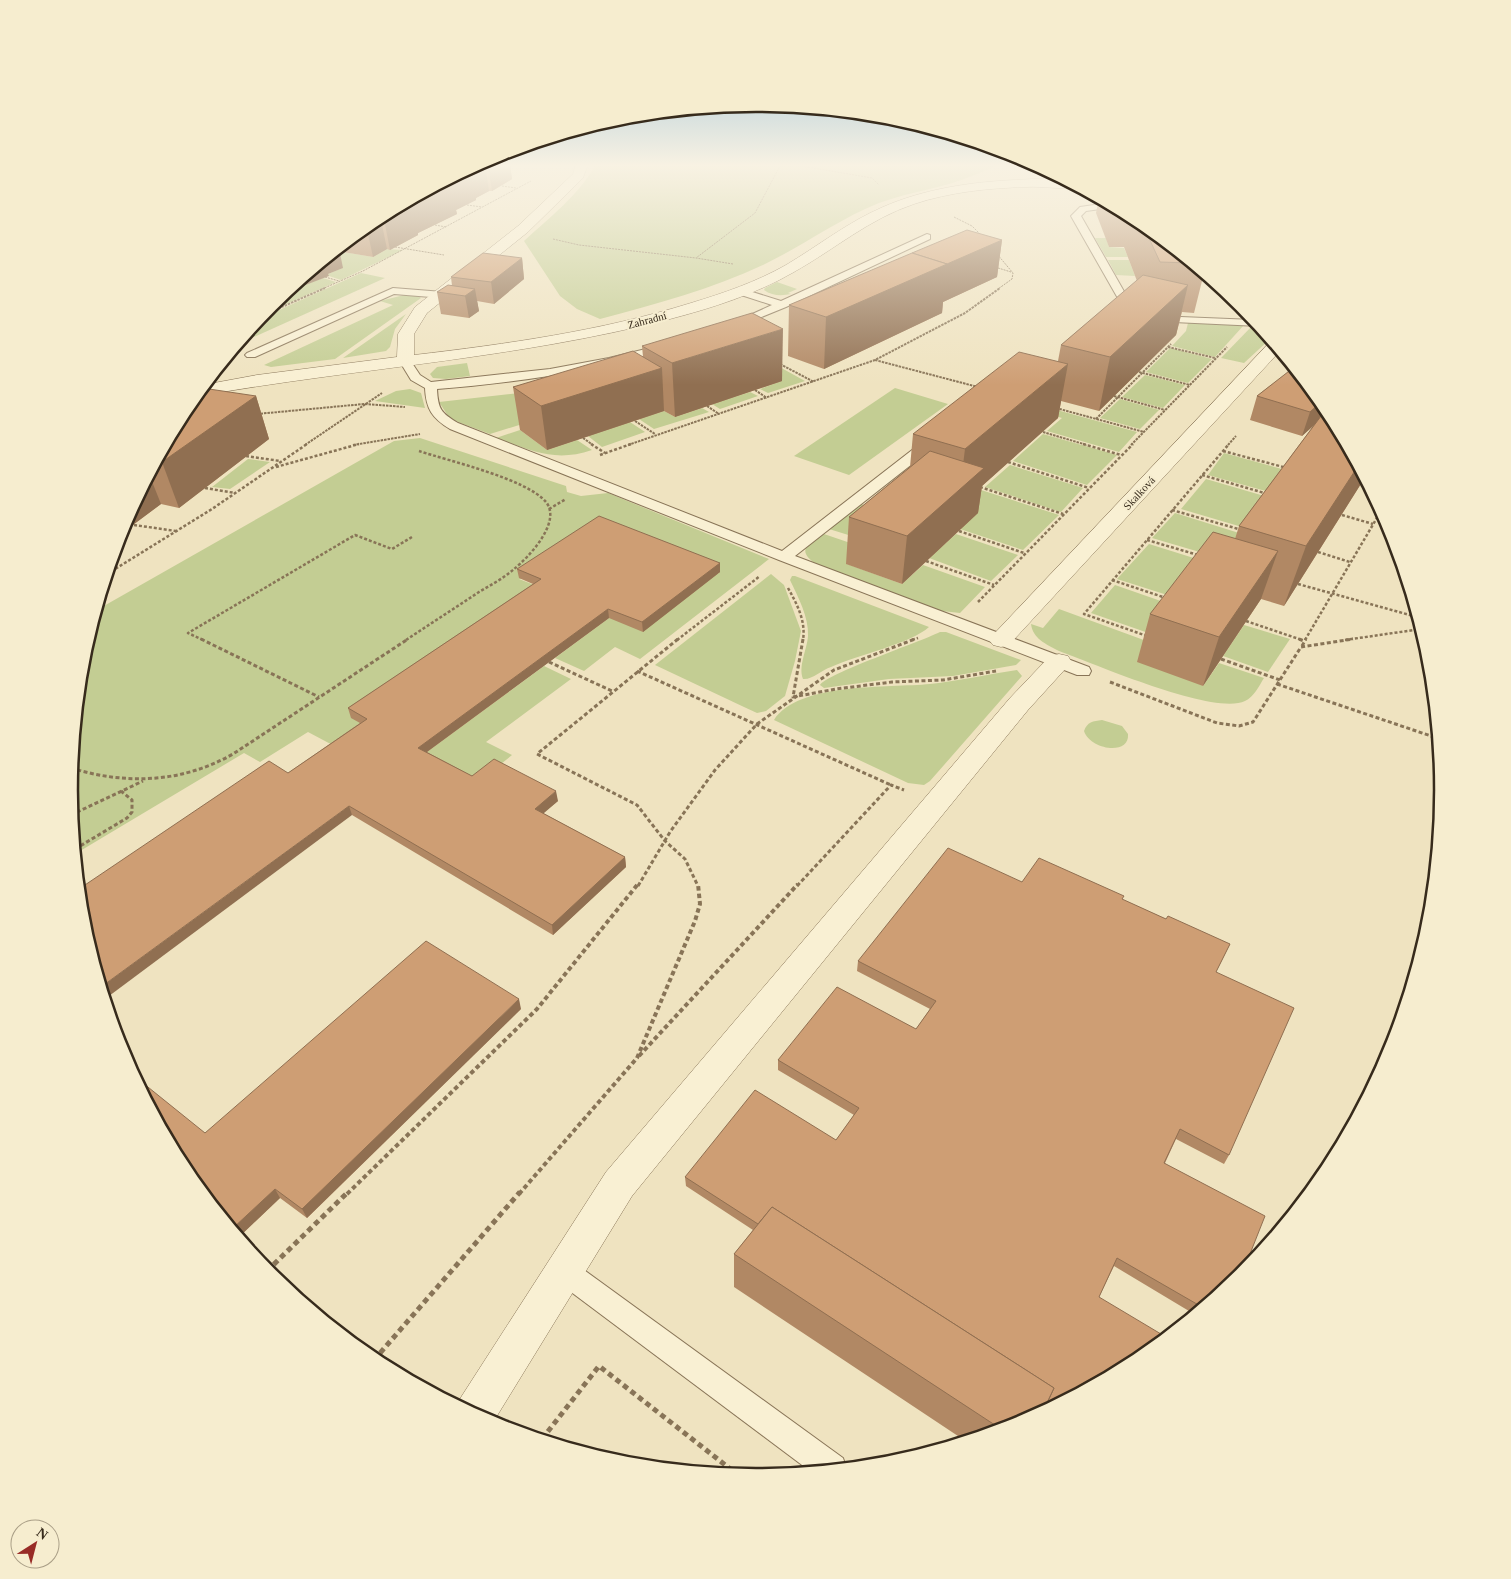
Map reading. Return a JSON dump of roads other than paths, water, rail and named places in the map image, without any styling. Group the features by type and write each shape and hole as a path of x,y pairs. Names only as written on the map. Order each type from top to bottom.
{"street":[{"path":"406,362 404,342 407,327 421,310 443,295 512,238"},
{"name":"Zahradní","path":"209,389 251,380 406,362 552,342 614,328 670,314 739,291 784,271 839,238"},
{"name":"Skalková","path":"1001,640 1272,350"},
{"path":"478,1408 619,1184 1019,704 1063,669"}],"lane":[{"path":"724,328 782,305 926,238"},
{"path":"1087,238 1129,319 1247,323"},
{"path":"739,291 782,305"},
{"path":"251,355 394,292 443,295"},
{"path":"406,362 416,380 421,384 431,386 516,377 578,367 674,345"},
{"path":"431,386 432,408 437,416 464,430 564,468 784,557 1001,640 1063,669"},
{"path":"784,557 940,435"},
{"path":"564,1271 825,1464"}]}
